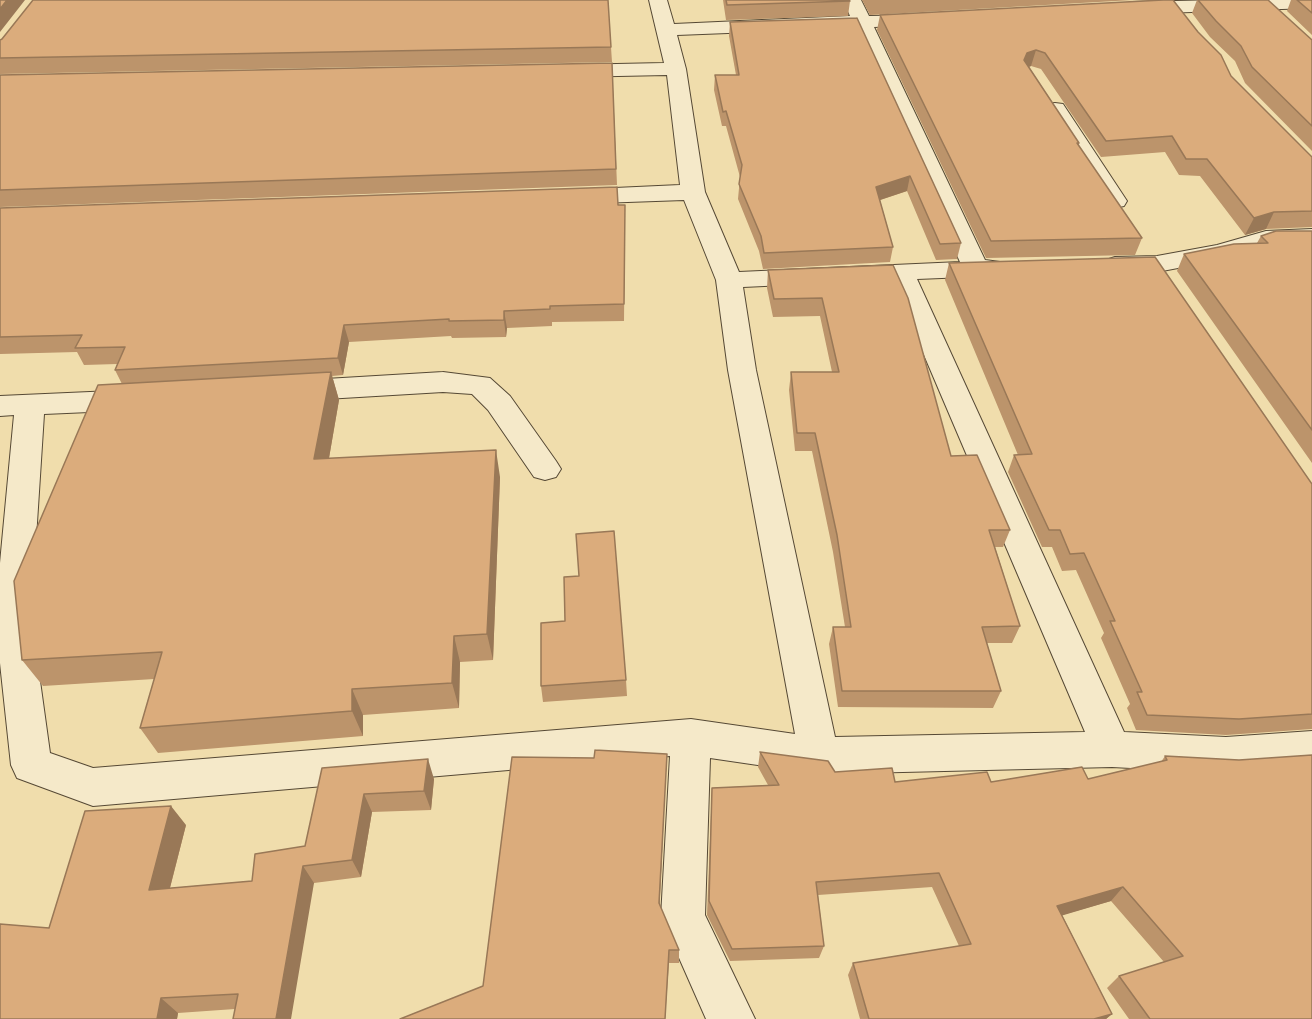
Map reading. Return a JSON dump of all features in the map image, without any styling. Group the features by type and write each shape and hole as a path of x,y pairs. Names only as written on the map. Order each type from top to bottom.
{"street":[{"path":"658,0 676,69 693,192 729,280 742,370 819,756"},
{"path":"852,0 976,268"},
{"path":"1262,2 1281,20"},
{"path":"1114,9 1262,2 1312,3"},
{"path":"1173,6 1187,24"},
{"path":"665,30 947,18"},
{"path":"545,71 676,69"},
{"path":"1039,84 1150,254"},
{"path":"550,197 693,192"},
{"path":"1089,266 1150,254 1220,252 1266,239 1312,237"},
{"path":"729,280 1010,267"},
{"path":"901,272 1112,749"},
{"path":"266,392 443,382 480,385 499,403 545,469"},
{"path":"160,398 15,406 13,616 31,765 93,787 692,737 819,756 1112,749 1226,755 1312,749"},
{"path":"692,737 683,917 731,1019"}],"building":[{"path":"0,0 7,0 0,9"},
{"path":"33,0 608,0 611,47 0,58 0,40"},
{"path":"726,0 849,0 850,1 727,5"},
{"path":"1173,0 1198,32 1221,55 1231,76 1312,157 1312,211 1274,212 1254,218 1207,159 1186,159 1172,136 1106,141 1045,53 1036,50 1027,53 1024,60 1142,238 991,241 880,15"},
{"path":"1198,0 1268,0 1312,40 1312,126 1252,67 1241,46"},
{"path":"1297,0 1312,0 1312,13"},
{"path":"857,18 961,243 940,244 910,176 876,187 893,247 764,253 761,236 739,184 742,165 726,111 723,112 715,75 739,75 730,22"},
{"path":"612,63 616,169 0,190 0,75"},
{"path":"617,187 618,205 625,205 624,304 550,306 550,309 504,311 504,320 449,321 449,319 344,325 338,358 115,370 125,347 75,348 82,335 0,337 0,208"},
{"path":"1276,231 1312,231 1312,430 1184,254 1234,244 1268,243 1261,236"},
{"path":"1155,257 1312,484 1312,714 1239,719 1147,715 1137,692 1142,692 1110,621 1115,621 1084,553 1070,554 1060,530 1049,530 1014,455 1032,454 949,263"},
{"path":"893,265 908,298 951,456 977,455 1010,530 989,530 1020,626 982,627 1001,691 842,691 833,627 851,627 837,535 815,433 797,433 791,372 839,372 822,298 774,299 768,270"},
{"path":"331,372 314,459 496,450 487,634 454,636 452,683 352,689 352,711 140,728 162,652 22,660 14,581 98,385"},
{"path":"614,531 626,680 541,686 541,623 565,621 564,577 579,576 576,534"},
{"path":"595,750 667,754 659,903 679,950 669,950 665,1019 400,1019 483,986 512,757 594,758"},
{"path":"760,752 828,761 835,772 892,768 895,782 987,772 991,782 1082,767 1088,779 1167,760 1165,756 1239,760 1312,755 1312,1019 1150,1019 1119,976 1183,956 1123,887 1057,906 1112,1014 1094,1019 869,1019 853,963 971,944 939,873 816,882 824,946 732,949 709,901 712,788 779,785"},
{"path":"428,759 424,791 364,794 352,860 303,866 276,1019 233,1019 238,994 161,998 157,1019 0,1019 0,924 49,928 85,811 171,806 149,890 252,881 255,854 305,846 322,768"}]}
